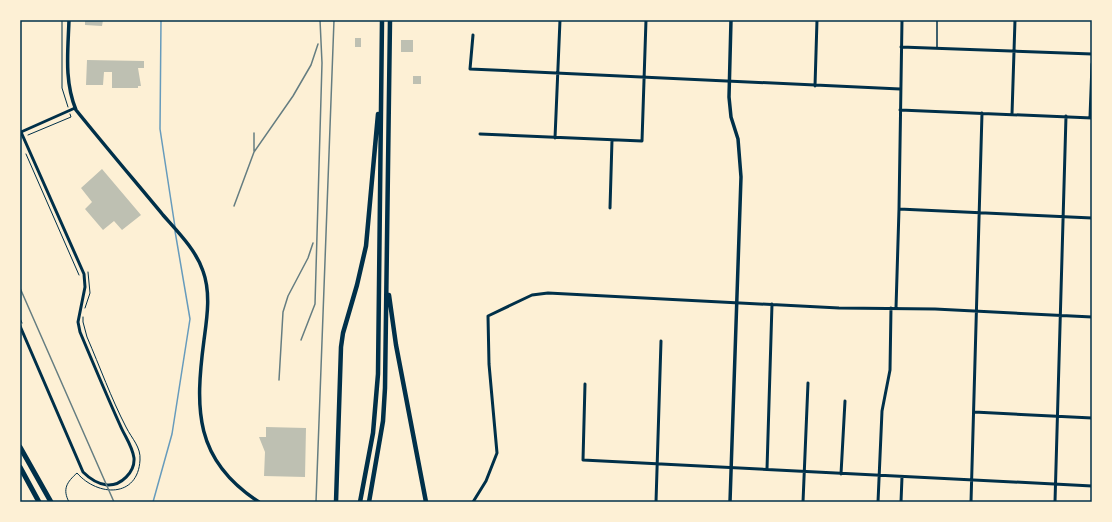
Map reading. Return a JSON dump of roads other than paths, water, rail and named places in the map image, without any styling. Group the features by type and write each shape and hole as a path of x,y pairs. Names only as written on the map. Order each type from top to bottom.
{"highway":[{"path":"20,447 51,502"},
{"path":"20,466 39,502"}],"main road":[{"path":"360,502 373,433 378,374 380,90 382,20"},
{"path":"370,502 383,421 386,363 390,20"},
{"path":"336,502 341,347 343,333 357,285 366,246 380,90"},
{"path":"388,276 396,345 426,502"}],"street":[{"path":"69,20 68,81 75,108 197,257 206,281 208,299 198,393 202,425 209,446 218,463 239,487 259,502"},
{"path":"555,138 560,20"},
{"path":"480,134 642,141 646,20"},
{"path":"730,502 740,158 738,139 730,107 729,81 731,20"},
{"path":"815,86 817,20"},
{"path":"896,308 902,20"},
{"path":"1012,114 1015,20"},
{"path":"473,35 470,69 900,89"},
{"path":"901,47 1092,54"},
{"path":"900,110 1091,117 1092,64"},
{"path":"20,326 83,472 94,481 107,485 117,483 128,475 133,468 134,464 131,445 122,430 80,332 78,322 85,287 83,272 21,132 75,108"},
{"path":"971,502 982,113"},
{"path":"1055,502 1066,116"},
{"path":"610,208 612,140"},
{"path":"899,209 1092,218"},
{"path":"473,502 486,481 497,453 489,364 488,316 532,295 548,293 1092,317"},
{"path":"767,469 772,304"},
{"path":"878,502 882,411 890,370 891,308"},
{"path":"656,502 661,341"},
{"path":"803,502 808,383"},
{"path":"586,384 583,460 1092,486"},
{"path":"842,474 845,401"},
{"path":"974,412 1092,418"},
{"path":"901,502 902,477"}],"lane":[{"path":"937,20 937,49"}],"waterway":[{"path":"161,20 160,129 175,227"},
{"path":"153,502 172,434 190,319 175,231"}],"railway":[{"path":"301,340 315,304 322,63 320,20"},
{"path":"316,502 334,20"},
{"path":"234,206 254,152 293,96 311,65 318,44"},
{"path":"254,133 254,151"},
{"path":"279,380 283,312 288,296 308,258 313,243"},
{"path":"20,288 114,502"}]}
